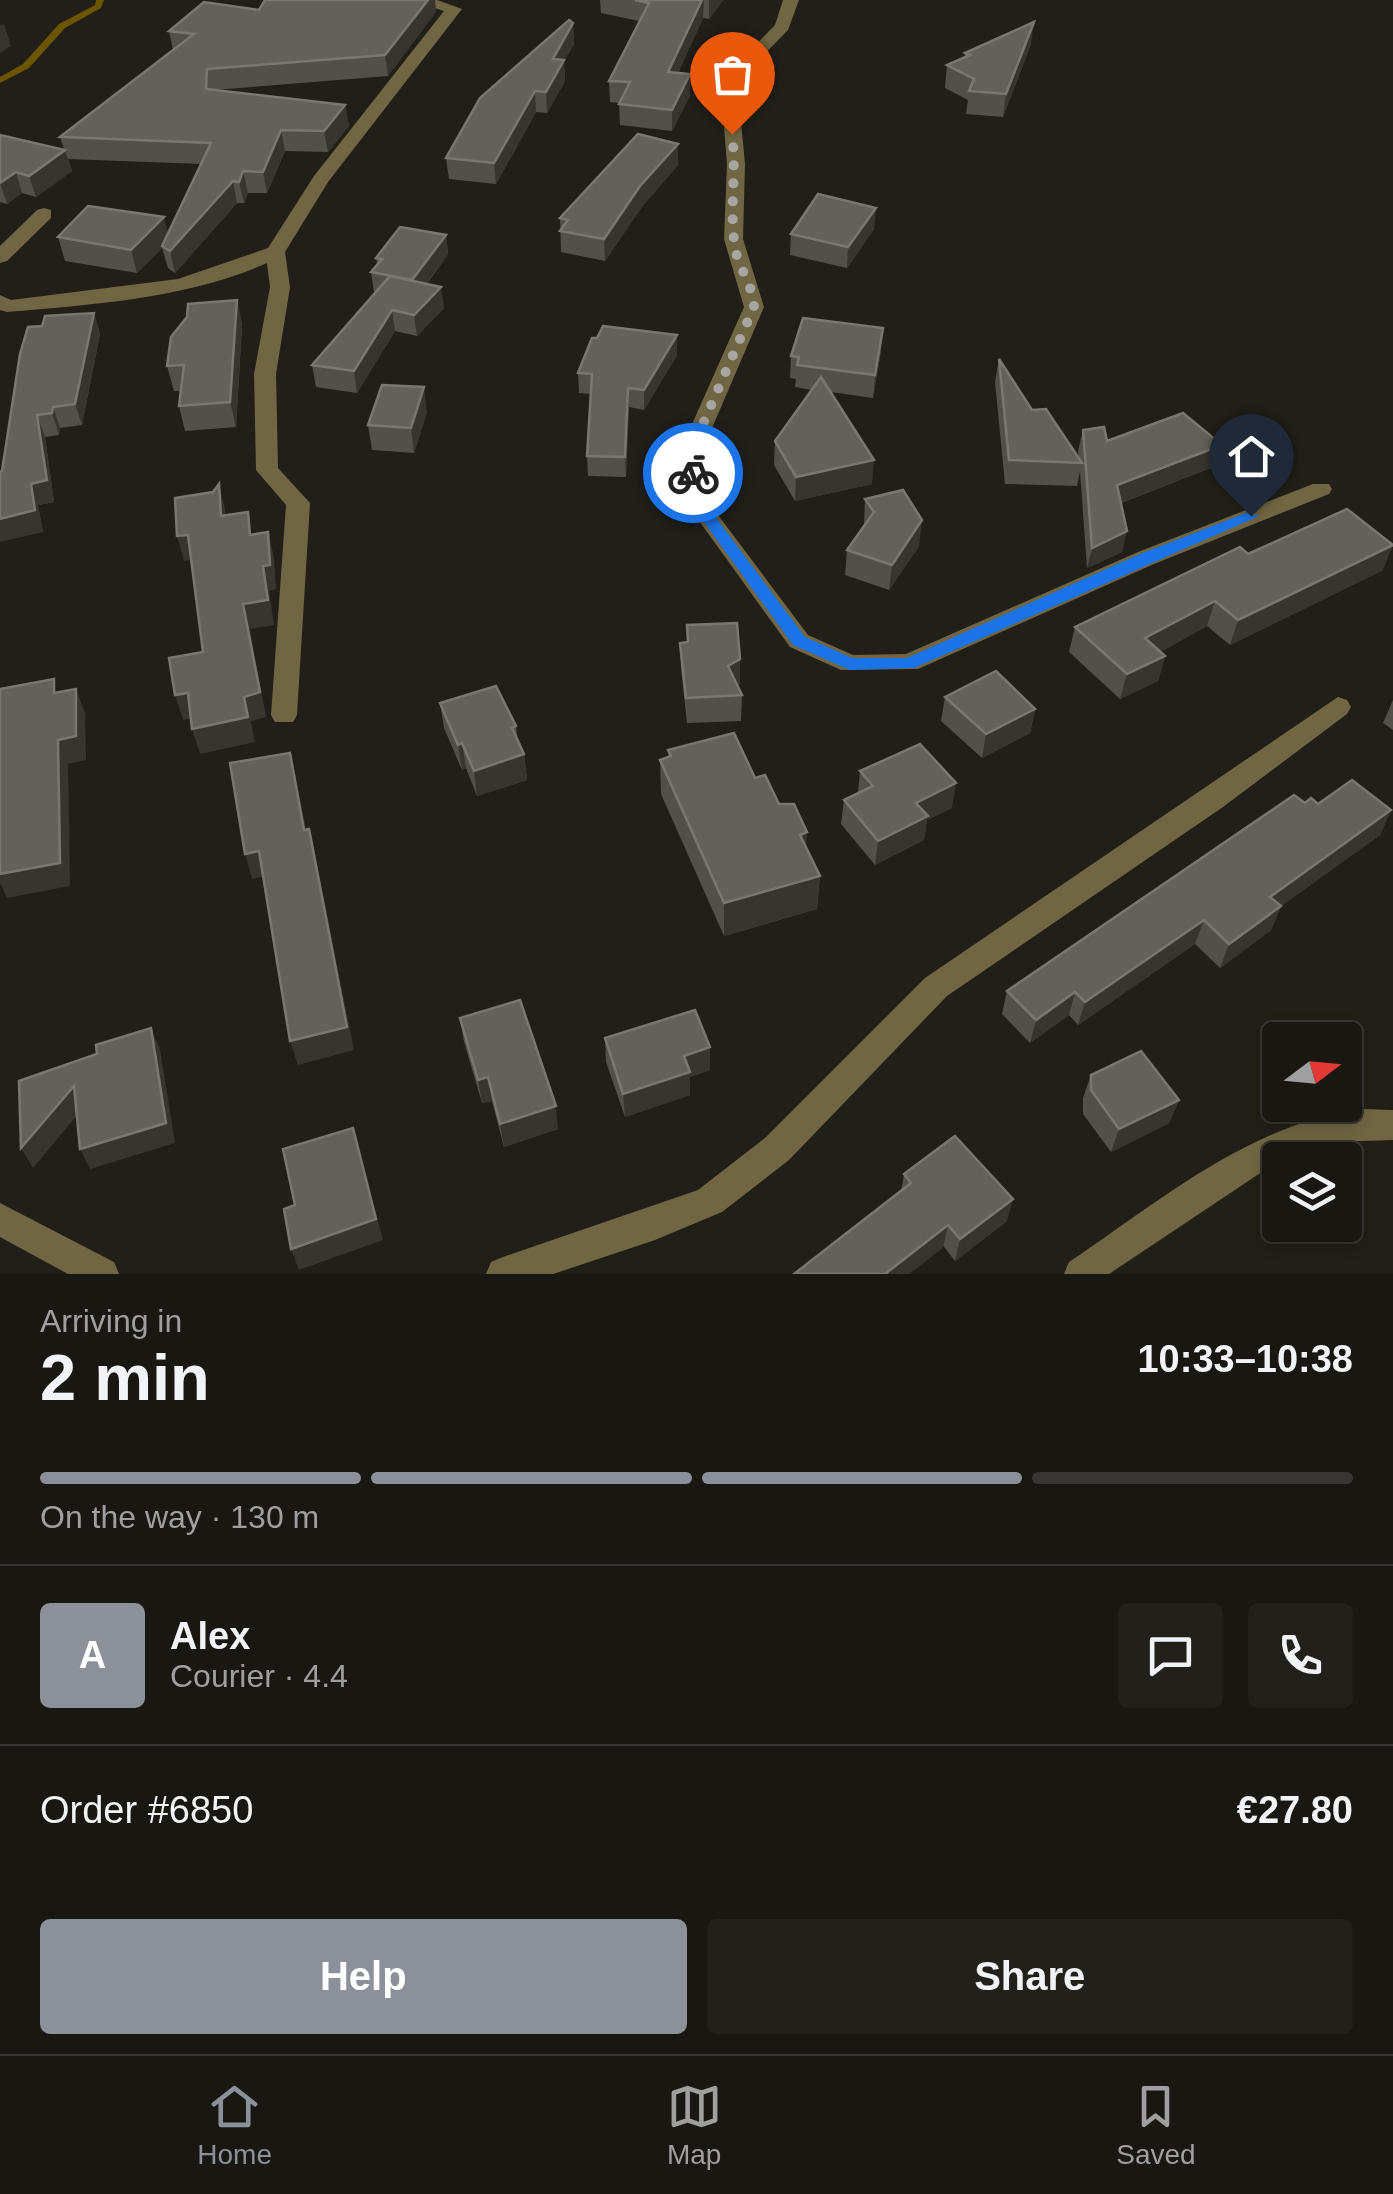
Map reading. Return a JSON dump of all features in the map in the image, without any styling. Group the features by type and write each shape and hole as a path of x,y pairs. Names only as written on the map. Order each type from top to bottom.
{"street":[{"path":"0,301 7,306 136,293 240,270 275,252 320,180 454,8 420,0"},
{"path":"791,0 790,14 778,36 736,75 728,106 736,162 734,248 753,290 754,307 692,449 695,500 799,641 850,664 908,664 1146,558 1322,489"},
{"path":"0,257 44,214"},
{"path":"275,252 280,287 265,374 267,470 298,503 284,714"},
{"path":"503,1274 655,1224 710,1201 776,1149 936,987 1214,799 1338,707"},
{"path":"1081,1274 1230,1172 1299,1135 1363,1121 1393,1124"},
{"path":"0,1220 102,1274"}],"building":[{"path":"265,0 428,0 385,55 207,69 206,89 345,105 324,131 281,130 263,172 243,171 239,182 233,181 170,251 162,246 211,143 60,137 194,34 169,31 204,2 259,10"},
{"path":"635,0 702,0 668,72 690,74 672,110 619,104 630,82 609,81 649,3"},
{"path":"569,20 573,23 553,59 564,60 546,92 535,91 494,163 446,158 480,98"},
{"path":"1034,22 1006,94 969,91 974,79 947,65 970,55 965,53"},
{"path":"638,134 678,144 640,186 604,239 560,231 568,220 560,218"},
{"path":"0,135 65,150 29,176 16,172 0,183"},
{"path":"818,194 876,208 848,247 791,234"},
{"path":"88,206 164,217 131,250 58,237"},
{"path":"400,227 446,235 412,280 371,272 382,259 376,258"},
{"path":"390,276 441,287 414,315 392,310 354,371 312,365"},
{"path":"237,300 230,402 179,406 184,365 167,366 171,337 187,317 188,304"},
{"path":"94,313 75,404 53,407 52,413 37,415 47,480 31,484 35,510 0,519 0,472 28,327 42,326 45,316"},
{"path":"803,318 883,328 875,375 797,365 799,357 791,356"},
{"path":"603,326 677,335 644,390 628,388 625,457 587,456 592,374 578,373 592,338 597,338"},
{"path":"999,359 1032,410 1046,409 1082,463 1009,460"},
{"path":"821,377 874,460 796,477 775,441"},
{"path":"382,385 424,387 411,428 368,425"},
{"path":"1183,413 1222,445 1117,485 1127,531 1092,548 1083,430 1104,427 1107,441"},
{"path":"219,484 221,516 248,512 250,535 268,532 270,565 263,566 268,600 243,604 260,692 244,697 248,717 192,729 188,693 175,695 169,658 203,652 188,535 177,536 175,498 213,492"},
{"path":"903,490 922,520 892,565 847,550 874,512 865,499"},
{"path":"1347,509 1393,545 1238,620 1215,601 1145,638 1165,656 1127,674 1075,627 1240,547 1248,554"},
{"path":"737,623 740,659 728,666 742,695 686,698 680,643 688,642 687,625"},
{"path":"996,671 1035,709 986,734 945,697"},
{"path":"54,679 54,693 76,689 76,736 58,740 60,863 0,874 0,689"},
{"path":"496,686 516,726 512,728 524,754 474,771 440,703"},
{"path":"734,733 755,778 765,775 779,804 794,804 807,832 800,835 820,876 724,903 660,760 671,756 668,750"},
{"path":"920,744 956,783 916,803 928,816 878,841 844,800 873,786 860,771"},
{"path":"290,753 304,830 309,829 347,1027 290,1041 259,851 245,854 230,763"},
{"path":"1352,780 1391,810 1270,897 1281,906 1229,944 1204,920 1085,1002 1075,992 1036,1020 1007,991 1294,795 1305,803 1311,798 1318,804"},
{"path":"520,1000 556,1106 500,1124 488,1077 478,1080 460,1018"},
{"path":"695,1010 710,1047 684,1056 690,1072 623,1094 605,1038"},
{"path":"151,1028 166,1123 80,1149 74,1086 21,1148 19,1081 97,1054 96,1045"},
{"path":"1141,1051 1179,1100 1119,1129 1091,1090 1091,1075"},
{"path":"353,1128 376,1219 291,1249 284,1209 295,1205 283,1149"},
{"path":"955,1136 1013,1199 960,1239 948,1225 885,1274 794,1274 911,1183 904,1174"}],"waterway":[{"path":"0,80 26,66 62,26 98,6 100,0"}],"way so far":[{"path":"693,473 692,449 754,307 753,290 734,248 736,162 732,134"}],"route":[{"path":"693,473 695,500 799,641 850,664 908,664 1146,558 1251,516"}]}
